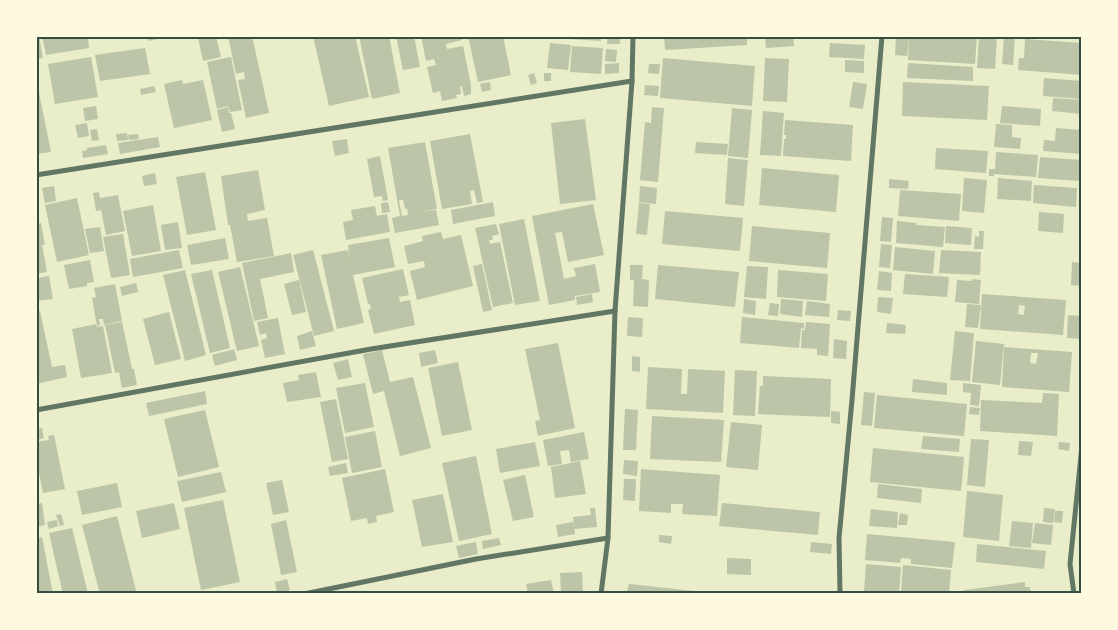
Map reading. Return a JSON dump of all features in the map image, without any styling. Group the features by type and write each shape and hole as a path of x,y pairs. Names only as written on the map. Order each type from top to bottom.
{"street":[{"path":"601,594 608,538 614,311 632,81 633,36"},
{"path":"840,594 839,538 882,36"},
{"path":"36,175 632,81"},
{"path":"36,410 371,349 614,311"},
{"path":"1074,594 1070,564 1082,446"},
{"path":"304,594 476,558 608,538"}],"building":[{"path":"36,36 39,36 43,58 36,59"},
{"path":"42,36 88,36 89,48 46,55"},
{"path":"147,36 167,36 167,37 148,41"},
{"path":"216,36 221,57 203,61 198,38"},
{"path":"228,36 252,36 269,113 246,118 238,80 245,79 244,72 236,74"},
{"path":"313,36 355,36 369,97 329,106"},
{"path":"359,36 389,36 400,93 372,99"},
{"path":"396,36 414,36 420,67 403,70"},
{"path":"421,36 461,36 462,40 446,44 447,49 463,46 471,94 464,96 462,87 468,85 460,87 461,94 456,95 457,98 442,101 440,91 433,93 427,67 436,65 434,59 426,61"},
{"path":"468,36 503,36 511,75 478,82"},
{"path":"550,36 601,36 601,41 550,38"},
{"path":"608,36 620,36 620,44 607,44"},
{"path":"664,36 747,36 747,45 665,50"},
{"path":"765,36 793,36 794,46 766,48"},
{"path":"896,36 909,36 907,56 895,55"},
{"path":"909,36 977,36 975,64 908,60"},
{"path":"979,36 997,36 995,69 977,68"},
{"path":"1004,36 1015,36 1013,65 1002,64"},
{"path":"1025,39 1082,43 1082,75 1018,70 1019,58 1024,58"},
{"path":"550,43 571,45 568,70 547,68"},
{"path":"830,43 865,45 864,59 829,57"},
{"path":"572,46 603,48 601,74 570,72"},
{"path":"145,48 150,74 100,81 95,55"},
{"path":"606,49 617,50 616,62 605,61"},
{"path":"91,57 98,97 55,104 48,64"},
{"path":"231,57 242,110 230,112 228,106 217,109 207,62"},
{"path":"663,58 755,66 752,106 660,98"},
{"path":"765,58 789,59 787,102 763,101"},
{"path":"845,60 864,61 864,73 845,72"},
{"path":"619,63 619,73 605,74 605,64"},
{"path":"908,63 973,67 973,81 907,78"},
{"path":"649,64 660,64 659,74 648,73"},
{"path":"534,73 537,83 531,85 528,75"},
{"path":"544,73 551,73 551,81 544,81"},
{"path":"36,78 51,152 36,154"},
{"path":"1044,78 1082,81 1082,99 1043,96"},
{"path":"182,80 183,84 203,80 212,120 174,128 164,84"},
{"path":"490,82 491,90 482,92 480,84"},
{"path":"853,82 867,84 863,109 849,107"},
{"path":"903,82 989,86 987,120 902,116"},
{"path":"645,85 659,86 658,96 644,95"},
{"path":"154,86 156,92 141,95 140,89"},
{"path":"1053,98 1082,100 1081,114 1052,111"},
{"path":"96,106 98,119 85,121 83,108"},
{"path":"1002,106 1041,109 1040,126 1000,123"},
{"path":"228,107 235,129 222,132 217,110"},
{"path":"652,107 664,108 658,182 640,180 645,122 651,123"},
{"path":"732,108 752,110 748,158 728,156"},
{"path":"763,111 784,113 781,156 760,155"},
{"path":"585,119 596,200 560,204 551,123"},
{"path":"785,120 853,125 851,161 783,156 784,139 786,139 786,135 784,135"},
{"path":"87,123 89,136 78,138 75,125"},
{"path":"996,124 1012,125 1012,137 1021,138 1020,149 994,147"},
{"path":"1056,128 1082,130 1082,154 1043,151 1044,140 1055,141"},
{"path":"97,129 99,140 92,141 90,130"},
{"path":"127,133 128,140 117,141 116,134"},
{"path":"138,134 139,139 129,140 128,135"},
{"path":"470,134 483,202 477,203 474,190 470,191 472,204 442,209 430,141"},
{"path":"158,137 160,147 120,154 118,143"},
{"path":"347,139 349,153 335,156 332,141"},
{"path":"425,142 437,209 419,212 436,210 439,225 395,233 392,218 400,216 388,148","holes":["399,200 403,200 408,215 402,216"]},
{"path":"696,142 728,144 727,155 695,153"},
{"path":"106,145 108,154 83,158 82,151 87,150 87,148"},
{"path":"936,148 988,151 986,173 935,169"},
{"path":"996,152 1038,155 1036,177 994,174 994,176 989,176 989,169 995,169"},
{"path":"380,156 388,200 383,201 382,196 374,197 367,159"},
{"path":"1040,157 1081,160 1079,181 1038,178"},
{"path":"728,158 748,160 744,206 725,204"},
{"path":"762,168 839,175 836,212 759,205"},
{"path":"258,170 265,210 247,214 248,221 267,218 274,256 237,262 230,225 228,225 221,176"},
{"path":"205,172 216,230 187,235 176,177"},
{"path":"155,173 157,184 144,186 142,176"},
{"path":"964,178 987,180 984,213 962,211"},
{"path":"998,178 1032,181 1031,201 997,199"},
{"path":"889,179 909,181 908,189 889,188"},
{"path":"1034,185 1077,188 1076,207 1033,203"},
{"path":"54,186 56,201 45,203 42,188"},
{"path":"640,186 657,188 656,204 639,202"},
{"path":"900,190 961,194 959,221 898,216"},
{"path":"99,192 100,198 118,195 125,231 106,235 101,210 96,211 93,193"},
{"path":"77,198 89,255 57,262 45,205"},
{"path":"388,202 390,212 382,213 381,203"},
{"path":"493,202 495,216 453,224 451,210"},
{"path":"639,203 650,204 647,235 636,234"},
{"path":"593,204 604,255 568,262 562,232 555,233 564,279 576,276 574,268 595,264 600,292 575,296 575,300 549,305 532,216"},
{"path":"153,205 161,251 132,256 123,211"},
{"path":"375,206 377,216 387,214 390,232 346,240 343,222 353,220 351,210"},
{"path":"665,211 743,218 740,251 662,244"},
{"path":"1039,212 1064,214 1063,233 1038,231"},
{"path":"882,217 893,218 891,242 880,241"},
{"path":"524,219 540,301 515,305 499,224"},
{"path":"897,221 917,223 916,225 945,227 943,247 896,243"},
{"path":"178,222 182,248 165,250 161,225"},
{"path":"41,223 45,245 42,245 47,272 36,274 36,224"},
{"path":"496,224 499,234 492,236 493,240 489,240 490,244 500,242 513,303 493,307 475,228"},
{"path":"752,226 830,233 827,268 749,261"},
{"path":"946,226 972,228 971,245 945,243"},
{"path":"100,227 104,251 90,253 85,229"},
{"path":"979,231 984,231 983,249 974,249 975,236 979,237"},
{"path":"441,232 443,239 461,235 473,286 417,300 410,271 425,267 424,261 408,264 404,246 423,241 422,236"},
{"path":"123,234 130,275 111,278 103,237"},
{"path":"225,238 229,259 191,265 187,245"},
{"path":"389,238 395,267 353,275 364,323 337,329 321,255 348,250 350,260 348,245"},
{"path":"881,244 892,245 890,268 879,267"},
{"path":"895,247 935,251 933,274 893,270"},
{"path":"179,250 183,268 133,277 130,259"},
{"path":"313,250 334,331 314,336 293,255"},
{"path":"941,250 981,252 980,275 939,273"},
{"path":"291,253 294,272 260,279 268,318 254,321 242,263"},
{"path":"90,260 94,282 87,283 87,286 69,289 64,265"},
{"path":"1072,262 1082,263 1082,286 1071,285"},
{"path":"482,264 492,310 483,312 473,266"},
{"path":"630,265 643,265 642,279 649,280 648,307 633,306 634,280 630,280"},
{"path":"658,265 739,272 735,307 655,299"},
{"path":"747,266 768,267 766,299 744,297"},
{"path":"240,267 259,346 237,351 218,272"},
{"path":"403,269 409,295 399,297 400,302 410,300 415,325 374,334 368,310 371,309 370,304 368,304 362,278"},
{"path":"185,270 206,355 185,361 163,275"},
{"path":"212,270 230,348 210,353 191,274"},
{"path":"778,270 828,274 826,301 777,297"},
{"path":"879,271 892,273 891,291 877,290"},
{"path":"905,274 949,277 947,297 903,294"},
{"path":"49,276 53,299 36,301 36,278"},
{"path":"972,279 981,280 979,304 955,302 957,280 972,281"},
{"path":"299,280 306,312 292,315 284,284"},
{"path":"136,283 138,292 122,296 120,287"},
{"path":"115,284 122,321 104,325 103,319 99,319 100,325 97,326 92,298 96,297 94,288"},
{"path":"592,294 593,302 577,305 576,297"},
{"path":"982,294 1066,300 1063,335 980,329","holes":["1019,305 1025,306 1024,315 1018,314"]},
{"path":"878,297 893,298 891,314 877,312"},
{"path":"744,299 756,301 755,315 743,313"},
{"path":"781,299 803,301 802,317 780,314"},
{"path":"807,301 830,304 829,317 805,315"},
{"path":"770,303 779,304 778,316 768,315"},
{"path":"967,304 981,305 978,328 965,327"},
{"path":"838,310 851,311 850,321 837,320"},
{"path":"40,311 52,367 65,365 67,377 36,384 36,312"},
{"path":"169,312 181,359 155,365 143,319"},
{"path":"1068,315 1082,316 1082,339 1067,338"},
{"path":"628,317 643,318 642,337 627,336"},
{"path":"742,317 804,323 804,329 801,328 799,348 740,343"},
{"path":"278,318 285,354 265,358 261,340 267,338 266,333 260,335 257,322"},
{"path":"122,322 137,385 122,388 119,372 115,373 105,325"},
{"path":"806,322 830,324 828,356 817,355 817,349 801,348 802,330 805,330"},
{"path":"887,323 906,325 905,334 886,333"},
{"path":"96,324 97,327 103,326 112,373 81,378 72,329"},
{"path":"312,331 316,346 300,350 297,336"},
{"path":"955,331 974,333 970,381 950,380"},
{"path":"834,339 847,341 846,359 833,358"},
{"path":"976,341 1004,344 1000,385 972,382"},
{"path":"558,343 575,428 538,436 535,421 540,420 525,349"},
{"path":"1004,347 1072,352 1069,392 1002,387","holes":["1031,353 1038,353 1036,364 1030,363"]},
{"path":"234,349 237,360 215,366 212,355"},
{"path":"382,350 390,382 413,377 431,448 400,456 384,391 373,394 363,354"},
{"path":"435,350 438,363 421,367 419,353"},
{"path":"632,356 640,357 640,372 632,371"},
{"path":"348,359 352,377 338,380 333,363"},
{"path":"458,362 472,430 442,436 428,368"},
{"path":"648,367 682,369 681,394 687,394 688,369 725,371 723,413 646,409"},
{"path":"735,370 757,371 755,416 733,415"},
{"path":"316,372 321,397 287,402 283,383 299,380 298,375"},
{"path":"763,376 831,379 830,417 758,414 760,386 763,386"},
{"path":"913,379 947,383 947,395 912,392"},
{"path":"365,383 374,427 345,433 336,388"},
{"path":"963,383 981,385 979,406 970,405 971,393 963,392"},
{"path":"205,391 207,404 149,416 146,403"},
{"path":"864,392 875,393 872,426 861,425"},
{"path":"1043,393 1059,394 1057,436 980,431 981,400 1042,403"},
{"path":"877,395 967,404 964,436 874,428"},
{"path":"336,399 348,459 332,462 320,402"},
{"path":"970,407 980,408 979,415 969,414"},
{"path":"625,409 638,410 636,450 623,450"},
{"path":"205,410 219,467 178,477 164,419"},
{"path":"831,411 840,412 840,424 831,423"},
{"path":"652,416 724,420 721,462 650,459"},
{"path":"731,422 762,425 758,470 726,467"},
{"path":"42,428 44,438 36,440 36,429"},
{"path":"375,431 382,467 352,473 345,437"},
{"path":"584,432 589,459 571,462 569,450 560,451 562,464 548,466 543,440"},
{"path":"54,435 65,489 43,493 36,458 36,442 49,440 48,436"},
{"path":"923,436 960,439 959,452 921,449"},
{"path":"971,439 989,440 985,487 967,485"},
{"path":"1019,441 1033,442 1031,456 1018,455"},
{"path":"535,442 540,466 500,473 496,449"},
{"path":"1059,442 1070,443 1069,451 1058,449"},
{"path":"873,448 964,457 961,491 870,482"},
{"path":"476,456 492,534 459,541 442,463"},
{"path":"624,460 638,461 637,476 623,474"},
{"path":"580,461 586,494 555,498 551,467"},
{"path":"346,463 348,473 330,476 328,467"},
{"path":"385,469 394,512 376,516 377,522 368,524 367,518 351,521 342,478"},
{"path":"641,469 720,475 717,516 682,514 683,504 671,504 671,513 639,511"},
{"path":"221,472 226,492 182,502 177,481"},
{"path":"525,475 534,517 513,521 503,480"},
{"path":"624,479 636,479 635,501 623,500"},
{"path":"282,480 289,512 273,515 266,483"},
{"path":"117,483 122,507 82,515 77,491"},
{"path":"878,484 922,489 921,503 877,498"},
{"path":"967,491 1003,495 999,541 963,537"},
{"path":"443,494 453,542 422,547 412,500"},
{"path":"223,500 240,582 201,590 184,508"},
{"path":"42,503 45,525 36,527 36,504"},
{"path":"174,503 180,529 142,538 136,511"},
{"path":"722,503 820,512 818,535 719,526"},
{"path":"590,508 595,508 597,527 574,529 573,517 591,515"},
{"path":"1044,508 1055,509 1053,523 1043,522"},
{"path":"871,509 898,512 897,528 869,526"},
{"path":"1055,511 1063,511 1062,523 1054,522"},
{"path":"900,513 908,515 907,525 898,525"},
{"path":"61,514 64,525 60,526 56,515"},
{"path":"117,516 137,594 100,594 82,525"},
{"path":"57,520 58,526 49,529 47,522"},
{"path":"286,520 297,572 281,575 271,524"},
{"path":"1012,521 1033,523 1031,548 1009,546"},
{"path":"573,522 575,534 558,537 556,525"},
{"path":"1035,523 1053,525 1051,545 1032,543"},
{"path":"72,528 88,594 63,594 49,533"},
{"path":"867,534 955,542 952,568 911,564 911,559 901,558 900,563 865,560"},
{"path":"659,535 672,536 671,544 659,542"},
{"path":"42,537 53,594 36,594 36,539"},
{"path":"499,538 501,545 483,549 482,541"},
{"path":"476,542 478,554 459,558 456,546"},
{"path":"811,542 832,544 831,554 810,552"},
{"path":"977,544 1046,551 1044,569 976,562"},
{"path":"727,558 751,559 751,575 727,574"},
{"path":"866,564 901,567 899,594 864,592"},
{"path":"903,565 951,570 949,594 901,592"},
{"path":"582,572 583,594 561,594 560,573"},
{"path":"287,579 290,590 277,593 275,582"},
{"path":"551,580 554,594 528,594 526,584"},
{"path":"1025,582 1025,587 1030,587 1031,594 965,594 964,590"},
{"path":"629,584 704,592 704,594 626,594"}]}
